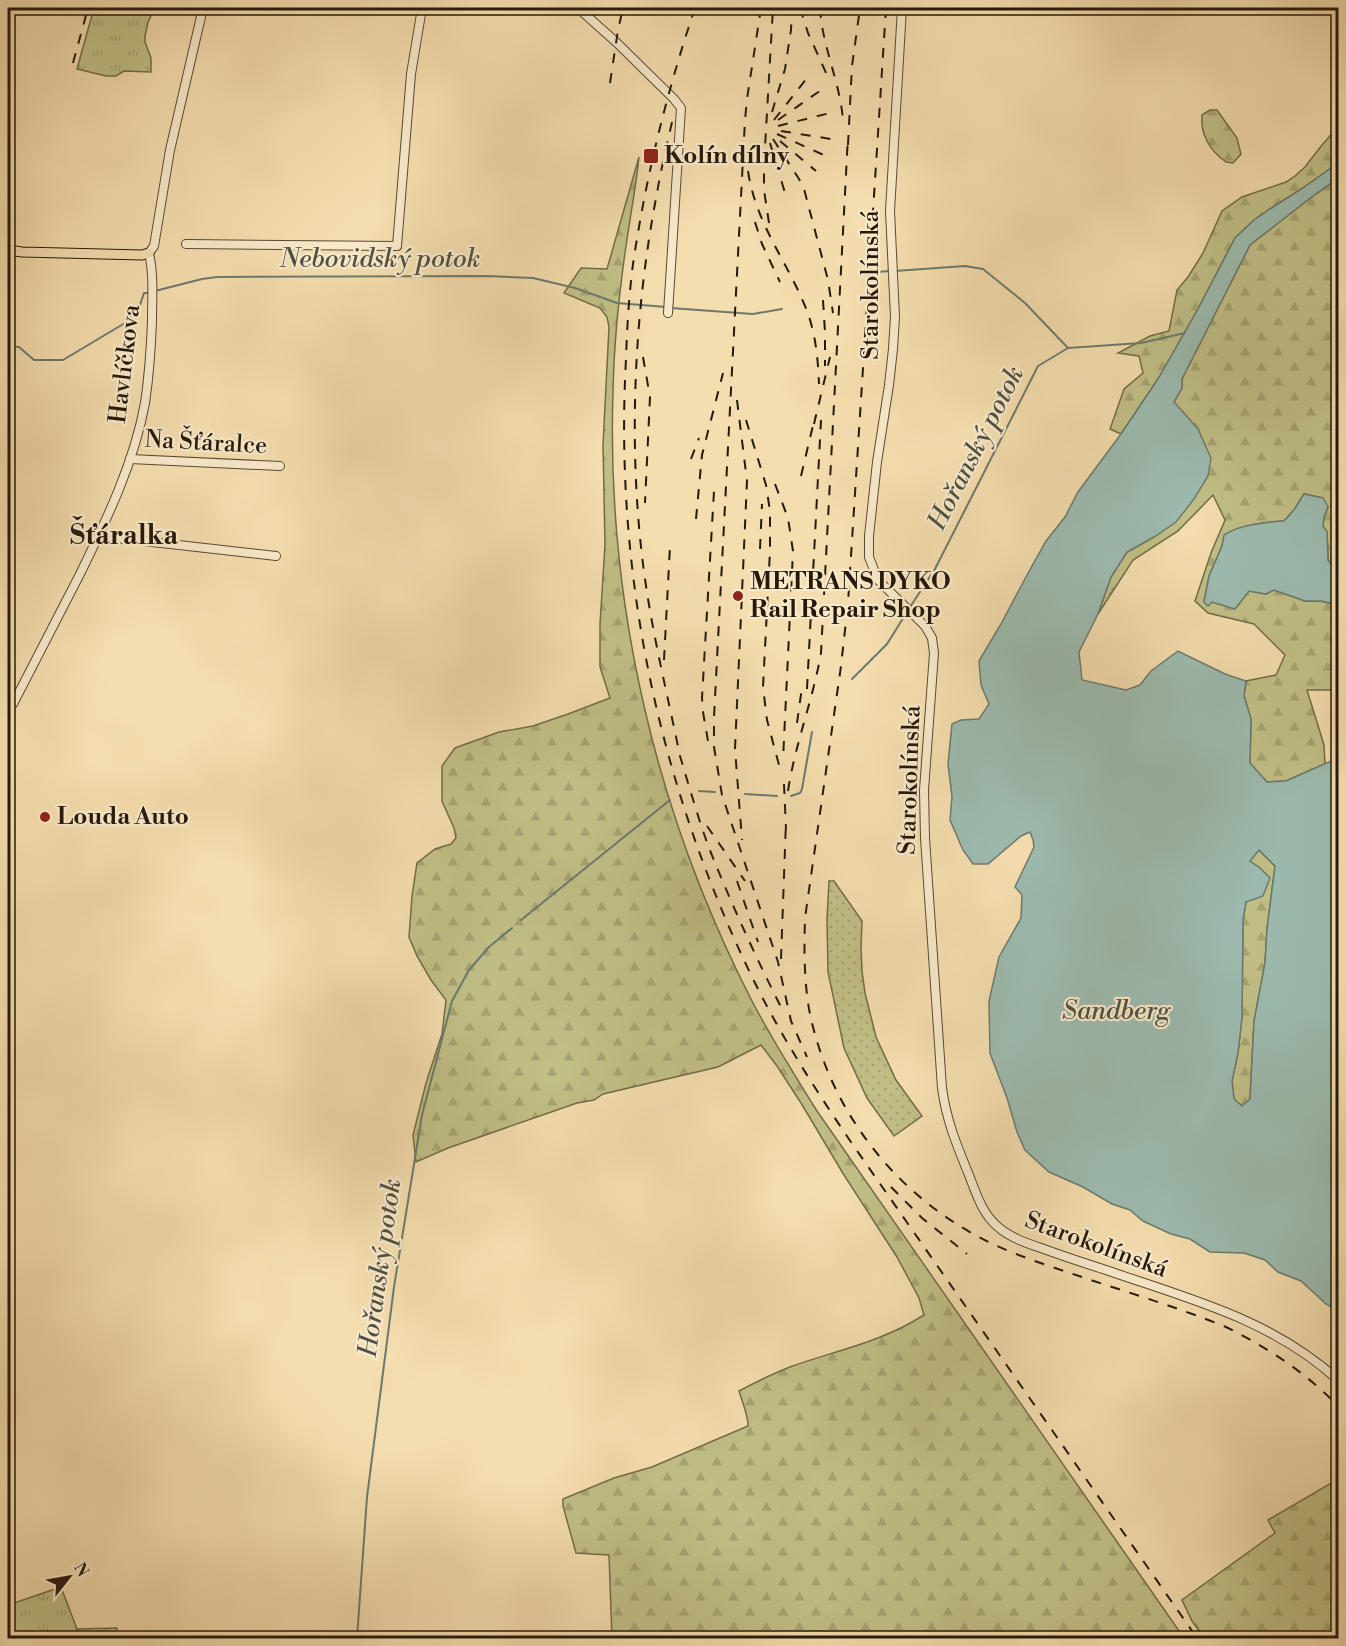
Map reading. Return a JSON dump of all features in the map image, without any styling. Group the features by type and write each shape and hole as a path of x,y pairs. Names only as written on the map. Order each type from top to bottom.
{"main road":[{"path":"8,250 142,255 149,253"}],"street":[{"name":"Havlíčkova","path":"13,704 99,536 130,459 145,404 151,351 153,283 149,253 154,246 170,150 203,8"},
{"path":"186,244 397,246 411,74 422,8"},
{"path":"578,8 678,102 681,108 668,313"},
{"name":"Starokolínská","path":"902,8 890,211 895,317 889,385 869,536 869,557 878,580 917,617 932,638 934,653 924,790 925,838 944,1107 980,1203 998,1228 1025,1242 1249,1321 1299,1349 1338,1380"},
{"name":"Na Šťáralce","path":"130,459 280,466"},
{"path":"99,536 276,556"}],"green space":[{"path":"94,8 155,8 148,22 145,36 151,58 151,72 124,71 116,76 106,76 77,69"},
{"path":"1210,110 1217,110 1237,138 1241,154 1233,163 1226,162 1207,142 1202,115"},
{"path":"1338,127 1338,163 1254,220 1235,238 1158,379 1121,434 1110,429 1124,389 1143,373 1139,356 1118,353 1150,336 1169,331 1177,290 1203,253 1222,211 1242,197 1286,182 1295,176"},
{"path":"639,157 621,282 614,354 613,470 618,550 629,628 644,706 664,783 689,858 719,931 753,1003 817,1111 1184,1638 612,1638 609,1555 576,1553 563,1499 614,1478 652,1467 748,1426 739,1391 790,1367 875,1339 908,1325 924,1315 919,1298 897,1257 801,1103 761,1045 718,1067 603,1094 594,1100 577,1103 448,1148 416,1162 413,1135 426,1083 442,1034 446,1000 431,980 409,937 417,863 435,849 451,844 456,838 442,801 442,766 455,748 499,732 533,726 610,698 600,667 605,545 603,445 609,327 607,317 600,308 564,293 581,268 607,269"},
{"path":"1338,178 1338,574 1328,560 1327,532 1323,526 1328,507 1322,498 1304,494 1284,521 1245,526 1225,535 1209,576 1204,601 1235,609 1249,591 1266,594 1274,590 1305,601 1321,601 1338,605 1338,690 1307,690 1324,745 1325,764 1286,781 1267,782 1250,764 1251,719 1244,696 1246,681 1276,675 1285,655 1254,624 1208,613 1195,601 1225,520 1213,495 1178,531 1133,560 1098,614 1111,577 1127,552 1154,537 1174,402 1182,388 1182,379 1250,245"},
{"path":"1259,850 1275,866 1265,963 1254,1021 1250,1099 1242,1107 1234,1099 1232,1081 1242,1017 1243,920 1246,902 1260,868 1249,861"},
{"path":"829,881 834,881 862,921 862,971 876,1037 896,1080 922,1116 894,1136 867,1098 844,1048 828,972"},
{"path":"1338,1479 1338,1638 1204,1638 1192,1621 1182,1600 1275,1533 1268,1520"},
{"path":"61,1587 77,1629 75,1638 8,1638 8,1605"},
{"path":"117,1628 117,1638 75,1638 77,1629"}],"water":[{"name":"Sandberg","path":"1338,163 1338,178 1250,245 1182,379 1182,388 1174,402 1198,429 1211,458 1208,476 1176,522 1127,552 1111,577 1098,614 1079,652 1082,680 1126,690 1140,685 1151,671 1178,651 1225,674 1246,681 1244,696 1251,719 1250,763 1267,782 1286,781 1338,758 1338,1311 1326,1304 1301,1281 1278,1272 1265,1260 1244,1253 1210,1252 1190,1239 1171,1234 1143,1221 1130,1210 1112,1204 1083,1187 1049,1172 1025,1150 990,1053 989,1001 999,957 1021,918 1022,895 1015,887 1034,847 1033,840 1030,832 1021,836 988,864 973,864 963,850 950,820 952,796 948,764 952,724 961,720 979,719 989,704 981,685 979,661 1046,541 1065,517 1078,492 1158,379 1235,238 1254,220","holes":["1259,850 1275,866 1265,963 1254,1021 1250,1099 1242,1106 1234,1099 1232,1081 1242,1017 1243,920 1246,902 1263,896 1270,878 1250,861"]},
{"path":"1304,494 1323,498 1328,507 1323,526 1327,532 1328,560 1338,574 1338,605 1321,601 1305,601 1274,590 1266,594 1249,591 1235,609 1212,602 1208,606 1204,602 1209,576 1222,546 1224,535 1245,526 1284,521"}],"waterway":[{"name":"Nebovidský potok","path":"895,271 965,266 983,269 1025,303 1068,348"},
{"name":"Nebovidský potok","path":"878,272 890,271"},
{"name":"Nebovidský potok","path":"155,291 217,277 487,276 533,278 575,288 617,303 666,307"},
{"name":"Nebovidský potok","path":"8,346 19,347 34,360 63,360 125,323 139,308 144,293 150,293"},
{"name":"Nebovidský potok","path":"671,308 753,314 782,309"},
{"name":"Hořanský potok","path":"910,607 935,569 1038,366 1068,348 1141,343 1185,333"},
{"name":"Hořanský potok","path":"852,679 887,644 907,612"},
{"name":"Hořanský potok","path":"791,796 800,793 802,789 812,732"},
{"name":"Hořanský potok","path":"699,791 715,792"},
{"name":"Hořanský potok","path":"745,794 777,796"},
{"name":"Hořanský potok","path":"521,920 670,800"},
{"name":"Hořanský potok","path":"357,1638 367,1497 394,1287 422,1115 452,1001 469,970 489,947 512,928"}],"railway":[{"path":"73,63 88,8"},
{"path":"607,14 609,8"},
{"path":"610,83 623,8"},
{"path":"695,8 667,102 638,231 628,311 624,439 628,520 636,599 650,678 669,756 692,832 721,907 754,981 813,1085 1197,1638"},
{"path":"761,8 745,120 714,747 722,795 778,962 791,1021 807,1057"},
{"path":"769,223 764,190 764,165 773,8"},
{"path":"772,112 785,69 792,8"},
{"path":"800,8 808,33 827,75"},
{"path":"820,8 821,22 843,120"},
{"path":"848,145 852,66 860,8"},
{"path":"886,8 848,603 805,918 806,986 809,1009 819,1047 833,1084 852,1118 874,1150 929,1204 961,1226 995,1245 1226,1327 1257,1343 1285,1362 1312,1382 1338,1406"},
{"path":"774,120 811,73"},
{"path":"778,120 824,88"},
{"path":"778,126 830,113"},
{"path":"672,122 649,238 639,331 635,425 638,519 643,564 655,636 680,756 697,814 735,910 783,1011"},
{"path":"781,131 831,139"},
{"path":"777,134 826,156"},
{"path":"788,791 821,653 848,136"},
{"path":"773,139 804,189 828,280 833,313"},
{"path":"780,141 816,171"},
{"path":"770,143 785,193"},
{"path":"748,171 752,191 765,226 807,311 813,329 819,384"},
{"path":"755,222 762,244 780,282"},
{"path":"823,300 825,366"},
{"path":"643,357 650,397 645,503"},
{"path":"814,424 830,357"},
{"path":"696,519 702,455 723,373"},
{"path":"737,400 747,481 735,749 742,840"},
{"path":"801,476 815,417"},
{"path":"746,420 766,485 770,511 763,687 767,720 779,765"},
{"path":"807,689 821,420"},
{"path":"691,459 699,438"},
{"path":"775,484 788,518 793,551 783,760"},
{"path":"708,741 702,698 714,491"},
{"path":"760,549 762,504"},
{"path":"664,660 670,546"},
{"path":"797,723 802,687"},
{"path":"784,784 786,829"},
{"path":"781,959 786,821"},
{"path":"707,826 745,881"},
{"path":"737,881 758,942"},
{"path":"891,1187 922,1218 967,1254"}],"place":[{"name":"Kolín dílny","path":"651,156"},
{"name":"METRANS DYKO Rail Repair Shop","path":"738,596"},
{"name":"Louda Auto","path":"45,817"}],"district":[{"name":"Šťáralka","path":"124,536"}]}
